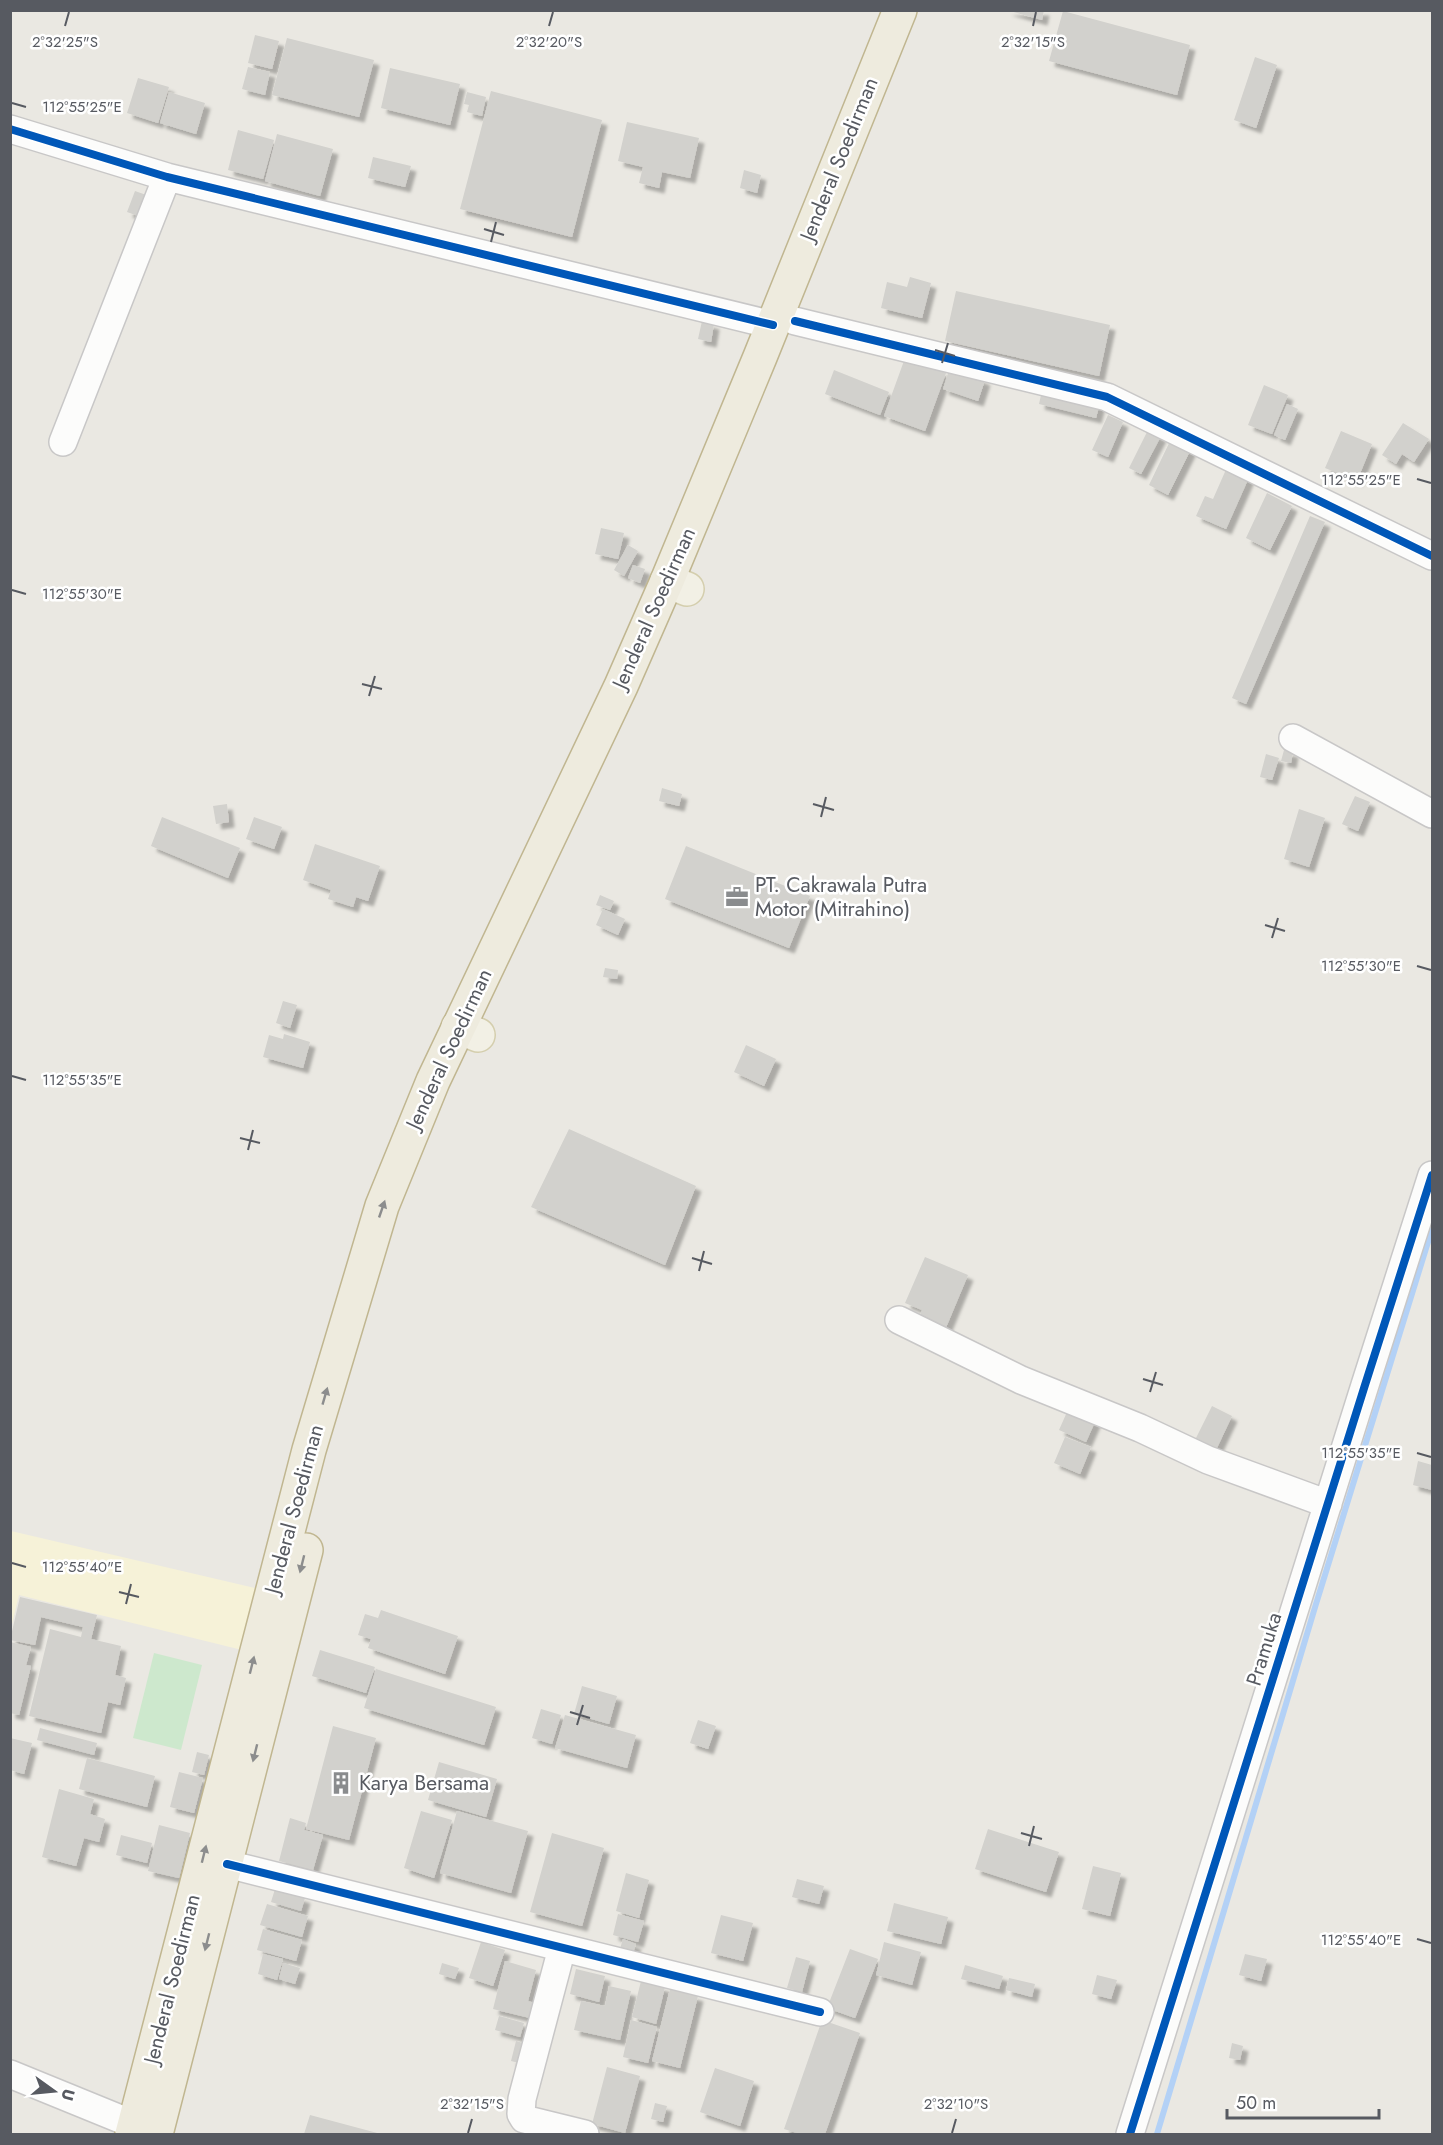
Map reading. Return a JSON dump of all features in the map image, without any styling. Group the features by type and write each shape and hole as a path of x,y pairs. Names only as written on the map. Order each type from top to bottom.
{"highway":[{"name":"Jenderal Soedirman","path":"784,323 900,10"},
{"name":"Jenderal Soedirman","path":"141,2131 227,1864 329,1456 402,1215 430,1143 468,1031 621,686 677,585 784,323 921,10"},
{"name":"Jenderal Soedirman","path":"141,2131 259,1637 330,1376 382,1206 410,1133 468,1031"}],"street":[{"path":"10,129 167,177 784,323 1089,391 1107,397 1432,556"},
{"path":"63,442 167,177"},
{"path":"1293,738 1432,814"},
{"name":"Pramuka","path":"1130,2134 1432,1175"},
{"path":"899,1320 1021,1380 1140,1428 1208,1460 1328,1504"},
{"path":"227,1864 820,2012"},
{"path":"562,1948 522,2099 521,2114 524,2119 585,2134"},
{"path":"10,2074 141,2131"}],"shaded area":[{"path":"11,1531 259,1589 242,1650 19,1595 11,1628"}],"green space":[{"path":"154,1653 202,1665 181,1750 133,1738"}],"building":[{"path":"1006,10 1044,10 1042,20"},
{"path":"1063,11 1190,45 1177,95 1049,61"},
{"path":"255,35 279,41 272,69 248,63"},
{"path":"287,38 374,60 359,117 272,95"},
{"path":"1255,57 1277,65 1256,128 1234,120"},
{"path":"248,67 270,72 265,95 242,89"},
{"path":"390,68 460,84 450,125 381,108"},
{"path":"138,78 169,87 158,123 127,113"},
{"path":"491,91 602,120 572,237 460,209"},
{"path":"169,92 205,103 196,134 160,123"},
{"path":"467,92 486,97 482,116 467,112 469,105 464,104"},
{"path":"627,122 699,138 690,178 662,172 659,188 639,183 643,167 618,161"},
{"path":"238,130 274,140 263,179 228,170"},
{"path":"277,134 333,149 320,196 265,181"},
{"path":"373,157 411,166 405,187 368,178"},
{"path":"744,170 761,175 757,193 740,188"},
{"path":"135,191 152,197 144,218 127,212"},
{"path":"910,277 931,283 922,318 881,308 887,282 907,287"},
{"path":"956,291 1110,325 1099,376 945,341"},
{"path":"702,321 714,324 711,342 698,339"},
{"path":"905,358 946,373 925,431 884,416"},
{"path":"950,367 985,380 978,401 943,389"},
{"path":"834,370 889,392 880,415 825,394"},
{"path":"1264,385 1288,395 1272,434 1248,425"},
{"path":"1043,386 1101,399 1096,418 1039,404"},
{"path":"1287,404 1298,409 1285,440 1274,435"},
{"path":"1108,415 1123,422 1108,457 1092,450"},
{"path":"1403,423 1429,439 1414,462 1402,454 1396,464 1382,455"},
{"path":"1148,430 1161,436 1141,474 1129,468"},
{"path":"1341,431 1372,444 1357,481 1325,468"},
{"path":"1171,439 1191,449 1168,495 1149,485"},
{"path":"1228,465 1250,475 1226,529 1196,516 1205,496 1213,499"},
{"path":"1267,493 1292,506 1270,550 1246,538"},
{"path":"1310,516 1325,522 1246,704 1232,698"},
{"path":"601,528 624,533 618,559 595,554"},
{"path":"628,545 638,551 624,576 614,570"},
{"path":"633,565 645,569 640,583 628,578"},
{"path":"1284,750 1293,752 1291,763 1281,761"},
{"path":"1266,754 1279,758 1272,780 1260,777"},
{"path":"662,788 682,794 679,806 659,801"},
{"path":"1355,796 1370,802 1358,831 1342,824"},
{"path":"227,804 229,822 216,824 213,806"},
{"path":"1299,809 1325,818 1309,867 1284,859"},
{"path":"162,817 240,848 228,878 151,846"},
{"path":"254,817 282,827 274,849 246,839"},
{"path":"315,844 380,866 368,901 356,897 353,907 328,899 331,890 303,880"},
{"name":"PT. Cakrawala Putra Motor (Mitrahino)","path":"686,846 810,896 789,948 665,899"},
{"path":"600,895 614,901 610,910 596,905"},
{"path":"603,909 625,919 618,935 596,925"},
{"path":"605,968 618,970 617,979 603,977"},
{"path":"283,1001 297,1005 290,1028 276,1023"},
{"path":"284,1034 310,1042 303,1068 263,1057 269,1035 283,1039"},
{"path":"746,1045 776,1059 764,1086 734,1072"},
{"path":"569,1129 696,1186 665,1265 531,1207"},
{"path":"925,1257 968,1275 942,1337 916,1326 922,1310 905,1303"},
{"path":"1071,1403 1098,1415 1086,1442 1059,1430"},
{"path":"1212,1406 1232,1416 1215,1452 1194,1442"},
{"path":"1065,1437 1091,1447 1080,1474 1054,1463"},
{"path":"1418,1461 1432,1465 1432,1490 1413,1485"},
{"path":"20,1597 97,1615 91,1639 121,1646 115,1675 126,1678 120,1705 108,1702 101,1733 29,1716 50,1629 81,1637 83,1627 41,1617 35,1645 10,1640"},
{"path":"381,1610 458,1636 445,1674 368,1648 371,1639 358,1635 365,1614 378,1618"},
{"path":"10,1642 31,1647 26,1665 31,1666 19,1715 10,1713"},
{"path":"320,1650 375,1667 366,1693 312,1676"},
{"path":"376,1669 496,1707 484,1745 364,1708"},
{"path":"582,1686 617,1696 609,1724 574,1714"},
{"path":"541,1709 561,1715 552,1744 532,1738"},
{"path":"565,1715 636,1735 627,1768 555,1748"},
{"path":"698,1720 716,1726 708,1749 690,1743"},
{"name":"Karya Bersama","path":"333,1726 376,1738 349,1840 306,1829"},
{"path":"40,1728 97,1743 94,1755 37,1740"},
{"path":"10,1738 32,1743 24,1774 10,1770"},
{"path":"197,1752 209,1755 204,1775 192,1772"},
{"path":"87,1758 155,1776 147,1807 79,1789"},
{"path":"439,1762 497,1779 486,1817 428,1800"},
{"path":"179,1772 203,1778 194,1813 170,1807"},
{"path":"59,1789 94,1799 90,1814 105,1819 99,1842 84,1838 76,1866 42,1857"},
{"path":"421,1811 452,1820 434,1878 404,1868"},
{"path":"457,1811 528,1831 511,1893 440,1873"},
{"path":"290,1818 306,1823 304,1830 323,1835 313,1870 279,1861"},
{"path":"159,1825 190,1833 179,1878 148,1871"},
{"path":"988,1829 1059,1852 1046,1892 975,1869"},
{"path":"552,1833 604,1848 582,1926 530,1912"},
{"path":"121,1835 152,1843 147,1863 116,1855"},
{"path":"1093,1866 1121,1873 1110,1916 1082,1909"},
{"path":"626,1873 649,1880 639,1918 616,1911"},
{"path":"797,1879 824,1886 819,1904 792,1897"},
{"path":"275,1889 305,1898 301,1911 271,1902"},
{"path":"894,1903 948,1917 941,1944 887,1931"},
{"path":"267,1904 308,1916 302,1937 260,1925"},
{"path":"618,1914 644,1921 638,1942 613,1935"},
{"path":"721,1915 753,1923 743,1961 711,1953"},
{"path":"263,1929 302,1940 296,1961 257,1950"},
{"path":"623,1939 636,1944 632,1956 619,1952"},
{"path":"481,1942 505,1950 493,1986 469,1978"},
{"path":"884,1942 921,1952 912,1985 876,1975"},
{"path":"850,1949 878,1959 855,2018 827,2008"},
{"path":"263,1954 283,1959 277,1980 258,1974"},
{"path":"1245,1954 1267,1959 1261,1981 1239,1975"},
{"path":"796,1957 810,1961 802,1992 787,1988"},
{"path":"505,1961 536,1970 528,2001 538,2004 534,2019 493,2009"},
{"path":"283,1963 300,1968 295,1984 279,1979"},
{"path":"442,1963 459,1968 455,1979 439,1974"},
{"path":"965,1965 1003,1976 999,1989 961,1979"},
{"path":"576,1969 605,1976 599,2002 570,1994"},
{"path":"1097,1975 1117,1980 1111,1999 1092,1994"},
{"path":"1009,1978 1035,1984 1032,1997 1006,1990"},
{"path":"641,1981 665,1987 656,2024 632,2017"},
{"path":"609,1986 631,1991 620,2040 574,2030 581,2001 605,2006"},
{"path":"670,1989 698,1996 680,2068 652,2061"},
{"path":"499,2016 524,2023 520,2037 495,2030"},
{"path":"631,2020 657,2027 648,2063 623,2057"},
{"path":"822,2020 860,2033 825,2134 800,2134 784,2129"},
{"path":"516,2041 533,2046 527,2065 511,2061"},
{"path":"1232,2043 1243,2046 1240,2060 1229,2058"},
{"path":"607,2067 640,2076 625,2133 592,2124"},
{"path":"715,2068 754,2081 740,2126 700,2112"},
{"path":"655,2103 667,2106 663,2122 651,2119"},
{"path":"310,2115 381,2134 304,2134"}],"waterway":[{"path":"1157,2134 1316,1604 1432,1229"}],"cycle path":[{"path":"10,129 167,177 773,325"},
{"path":"795,321 1107,397 1432,556"},
{"path":"1130,2134 1432,1175"},
{"path":"227,1864 820,2012"}],"place":[{"name":"PT. Cakrawala Putra Motor (Mitrahino)","path":"737,897"},
{"name":"Karya Bersama","path":"341,1783"}]}
